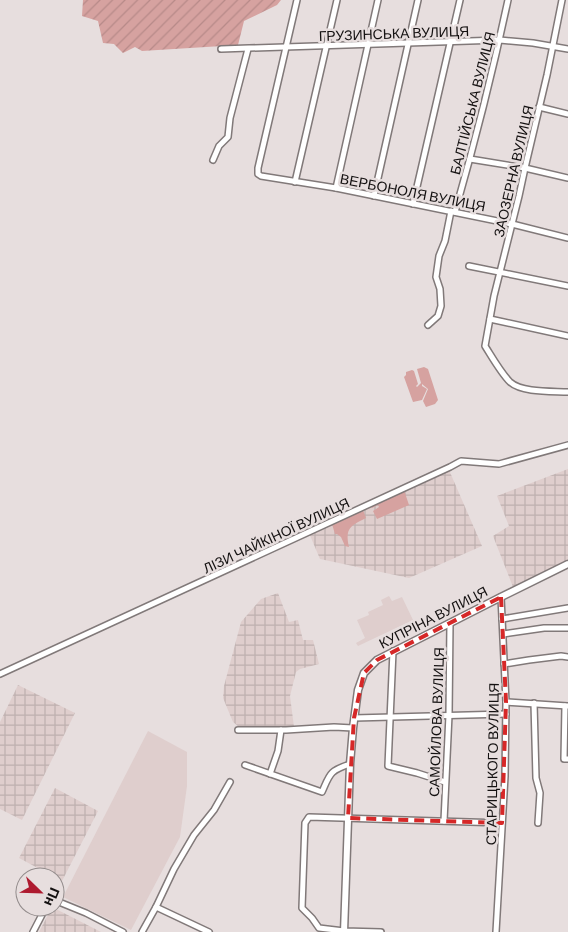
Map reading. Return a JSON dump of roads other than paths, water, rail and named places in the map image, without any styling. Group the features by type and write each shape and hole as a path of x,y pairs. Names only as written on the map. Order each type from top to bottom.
{"main road":[{"name":"КУПРІНА ВУЛИЦЯ","path":"344,931 350,764 358,690 364,673 377,660 393,651 568,564"}],"street":[{"path":"286,48 297,0"},
{"path":"295,182 337,0"},
{"path":"336,188 378,0"},
{"path":"374,196 418,0"},
{"path":"413,204 460,0"},
{"name":"БАЛТІЙСЬКА ВУЛИЦЯ","path":"428,325 438,316 441,306 440,289 436,278 439,256 470,159 500,40 508,0"},
{"name":"ЗАОЗЕРНА ВУЛИЦЯ","path":"562,0 485,346 511,383 528,389 568,392"},
{"name":"ГРУЗИНСЬКА ВУЛИЦЯ","path":"221,49 500,40 568,49"},
{"name":"ВЕРБОНОЛЯ ВУЛИЦЯ","path":"286,48 258,174 512,224 568,238"},
{"path":"213,160 219,146 228,137 230,118 248,49"},
{"path":"539,107 568,114"},
{"path":"470,159 568,178"},
{"path":"469,266 568,286"},
{"path":"490,318 568,336"},
{"name":"ЛІЗИ ЧАЙКІНОЇ ВУЛИЦЯ","path":"0,674 461,461 500,464 568,445"},
{"name":"СТАРИЦЬКОГО ВУЛИЦЯ","path":"496,932 505,776 506,714 501,597"},
{"path":"502,619 568,608"},
{"name":"САМОЙЛОВА ВУЛИЦЯ","path":"444,821 449,715 450,623"},
{"path":"503,634 544,628 568,628"},
{"path":"393,651 388,766 446,782"},
{"path":"504,664 561,656 568,657"},
{"path":"506,702 567,706 564,759 568,759"},
{"path":"534,703 536,778 540,794 538,823"},
{"path":"354,718 506,714"},
{"path":"238,730 353,728"},
{"path":"270,774 278,751 281,730"},
{"path":"244,765 322,792 330,774 336,769 350,764"},
{"path":"142,932 174,869 194,835 214,810 230,782"},
{"path":"380,932 319,928 302,908 305,823 309,817 502,823"},
{"path":"65,904 123,932"},
{"path":"156,907 209,932"},
{"path":"33,932 41,917"}]}
